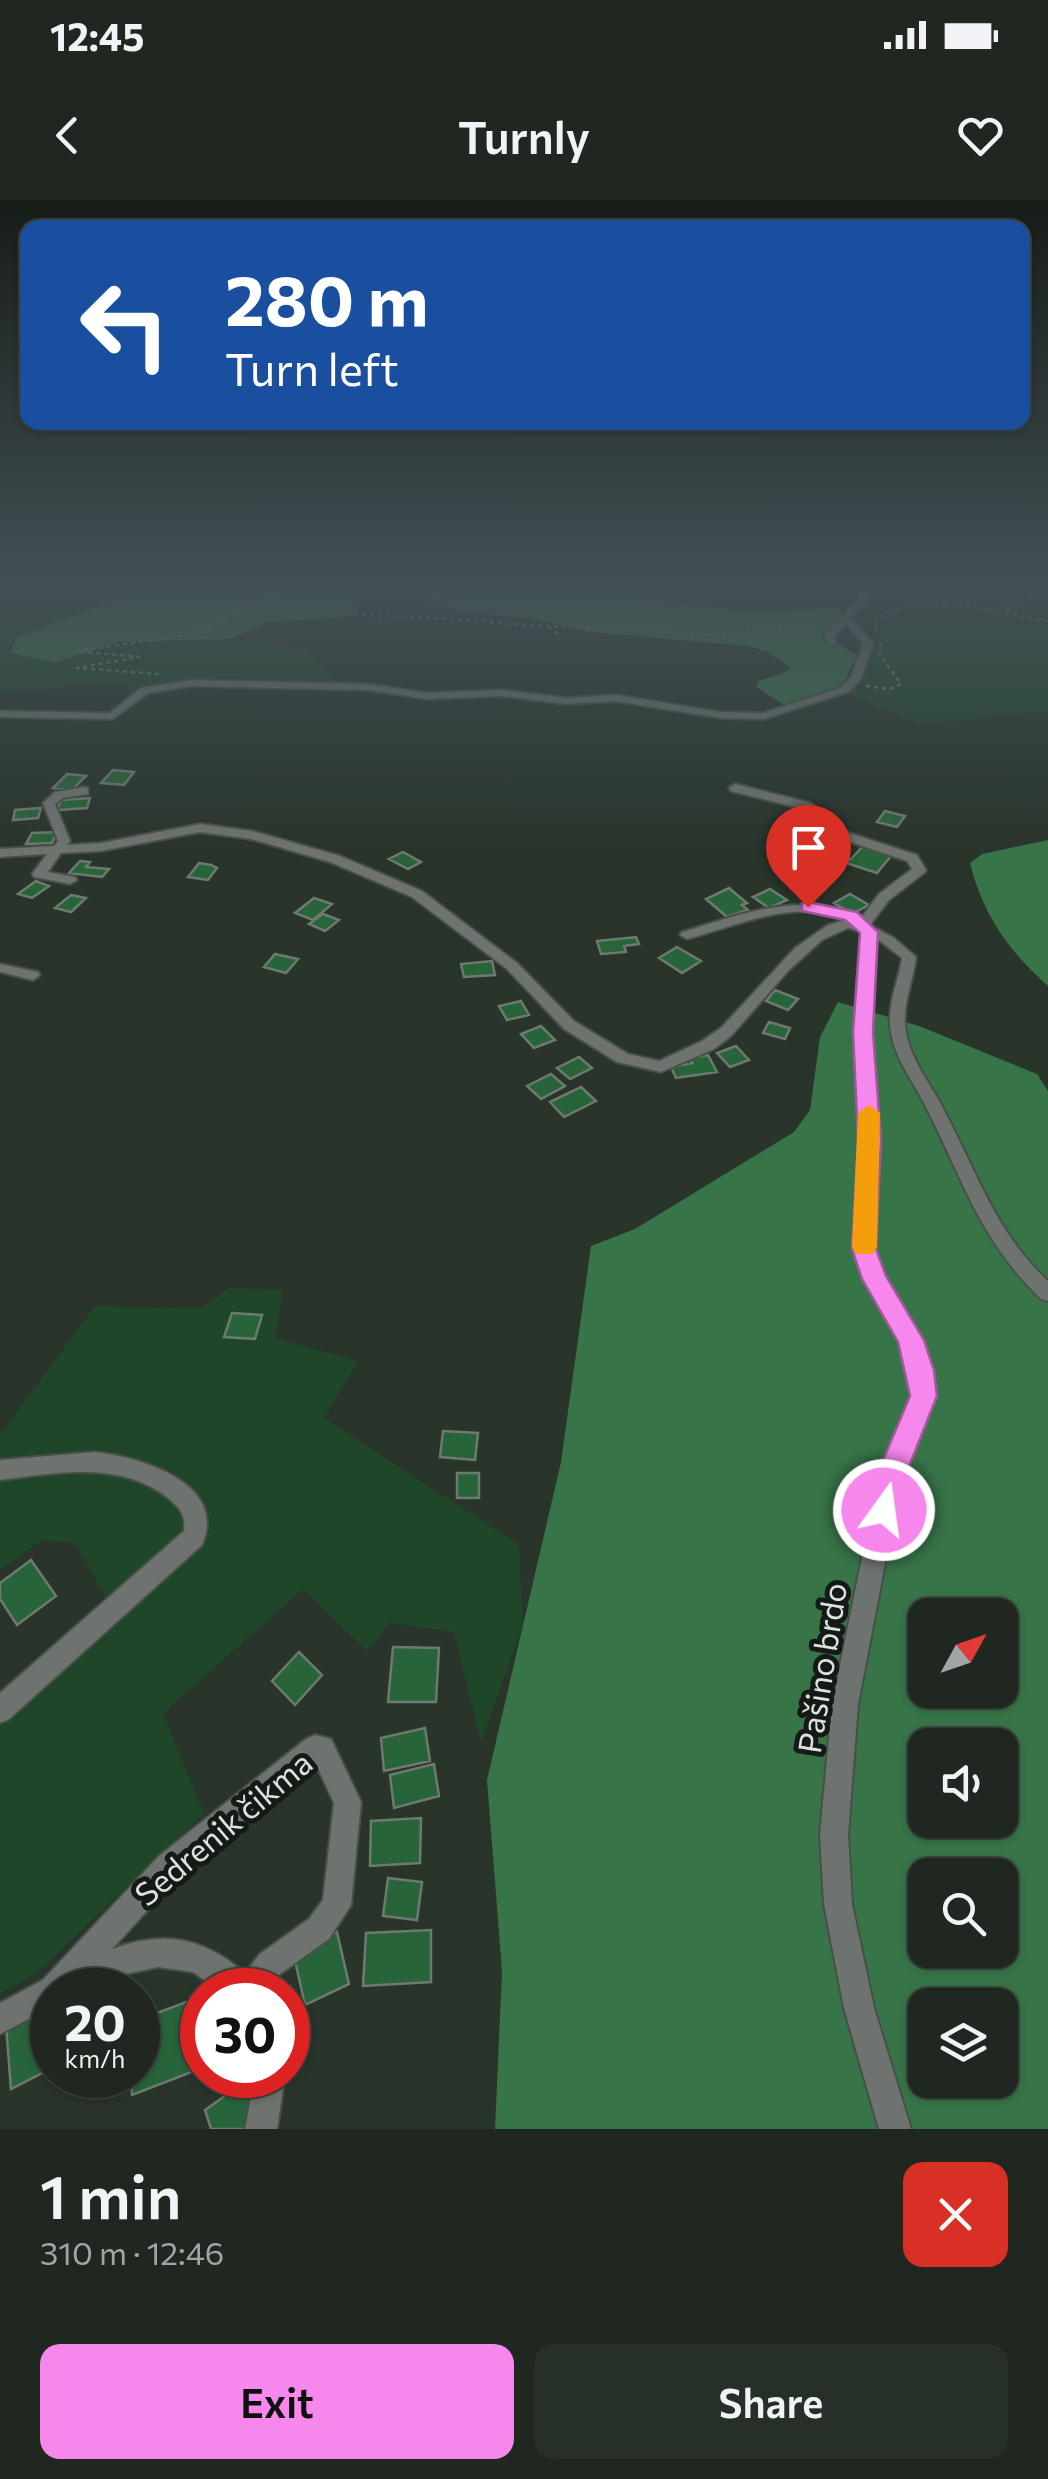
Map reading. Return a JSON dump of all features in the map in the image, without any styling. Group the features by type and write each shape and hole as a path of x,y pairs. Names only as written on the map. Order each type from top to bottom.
{"street":[{"path":"0,714 113,716 145,690 181,683 368,688 427,696 501,694 580,702 615,698 720,715 764,716 827,698 853,682 857,672"},
{"path":"736,788 807,806 824,824 845,836 912,858 918,864 919,870 884,897 865,928"},
{"path":"70,880 39,874 64,841 49,803 50,798 84,791"},
{"path":"0,853 102,847 200,828 252,835 335,859 417,894 512,966 570,1025 623,1058 661,1067 726,1032 826,932 850,923 865,928"},
{"path":"687,934 780,909 808,907 831,910 909,957 896,1010 899,1037 939,1116 965,1181 1004,1249 1048,1293"},
{"name":"Pašino brdo","path":"865,928 863,1032 870,1122 864,1249 875,1279 910,1340 921,1370 924,1396 892,1472 876,1548 845,1704 834,1835 838,1904 859,2008 894,2129"},
{"path":"0,968 33,975"},
{"path":"0,1470 72,1462 134,1466 176,1489 193,1507 198,1520 194,1536 0,1710"},
{"name":"Sedrenik čikma","path":"74,1968 169,1866 315,1748 322,1748 348,1802 337,1905 318,1929 267,1968"},
{"path":"100,1968 166,1950 196,1955 219,1968"},
{"name":"Sedrenik čikma","path":"0,2019 30,2003"},
{"path":"261,2129 266,2098"}],"path":[{"path":"133,672 160,674 181,683"},
{"path":"853,682 890,689 901,684 892,672"}],"green space":[{"path":"0,672 327,672 335,681 201,678 149,686 126,694 130,685 66,684 62,689 0,692"},
{"path":"787,672 849,672 843,685 786,706 756,687 758,681"},
{"path":"862,672 1048,672 1048,711 921,724 845,693"},
{"path":"1048,840 1048,986 999,930 982,899 970,863 982,854"},
{"path":"838,1002 919,1026 1037,1074 1048,1091 1048,2129 495,2129 502,1971 487,1780 561,1462 591,1246 635,1229 794,1132 810,1110 820,1037"},
{"path":"229,1288 283,1290 275,1338 358,1361 324,1418 519,1545 523,1625 481,1742 454,1632 390,1623 367,1651 303,1589 163,1713 204,1814 41,1968 30,1968 30,1977 0,1993 0,1715 115,1613 74,1542 40,1541 0,1570 0,1435 95,1306 200,1309"}],"building":[{"path":"113,770 134,772 124,785 101,783"},
{"path":"67,774 86,776 72,790 53,788"},
{"path":"90,798 87,808 57,810 61,800"},
{"path":"41,808 38,818 13,820 15,810"},
{"path":"885,811 905,816 897,827 877,822"},
{"path":"57,832 52,843 26,844 32,833"},
{"path":"862,847 891,856 877,873 843,862"},
{"path":"403,852 421,862 408,869 389,859"},
{"path":"80,861 90,862 86,867 109,869 102,877 69,873"},
{"path":"199,863 217,868 208,880 188,877"},
{"path":"36,881 49,886 32,898 18,894"},
{"path":"729,888 747,903 742,905 748,910 727,917 706,899"},
{"path":"770,889 787,900 769,908 753,897"},
{"path":"850,894 869,905 852,914 834,903"},
{"path":"71,895 86,898 71,912 55,908"},
{"path":"314,898 332,904 313,920 295,913"},
{"path":"323,914 339,920 325,931 309,924"},
{"path":"636,937 639,944 624,946 626,952 601,954 597,941"},
{"path":"677,947 701,961 682,973 659,958"},
{"path":"275,954 298,959 286,973 264,967"},
{"path":"492,961 495,975 464,977 461,964"},
{"path":"775,990 798,999 788,1010 766,1001"},
{"path":"521,1001 529,1015 507,1020 499,1006"},
{"path":"769,1022 790,1028 785,1039 763,1033"},
{"path":"541,1026 555,1040 534,1048 521,1034"},
{"path":"736,1046 749,1060 730,1067 717,1053"},
{"path":"708,1055 717,1072 676,1078 671,1067 692,1063 689,1058"},
{"path":"579,1057 592,1068 570,1079 557,1068"},
{"path":"551,1074 565,1086 541,1099 527,1086"},
{"path":"581,1087 596,1101 564,1117 550,1102"},
{"path":"232,1313 262,1315 255,1339 224,1337"},
{"path":"443,1431 478,1433 475,1460 440,1457"},
{"path":"457,1473 479,1473 479,1498 457,1498"},
{"path":"31,1560 56,1596 17,1625 0,1599 0,1583"},
{"path":"393,1647 439,1648 436,1702 388,1702"},
{"path":"299,1652 322,1675 295,1705 272,1681"},
{"path":"425,1728 430,1761 384,1771 381,1738"},
{"path":"434,1764 439,1796 394,1808 390,1775"},
{"path":"421,1818 420,1863 370,1866 371,1821"},
{"path":"388,1878 422,1882 417,1920 383,1916"},
{"path":"431,1930 431,1982 363,1986 366,1933"},
{"path":"337,1932 349,1984 310,2003 310,1968 297,1968 293,1952"},
{"path":"180,2004 180,2076 160,2084 160,2012"},
{"path":"30,2013 30,2079 11,2089 6,2025"},
{"path":"222,2098 259,2098 264,2114 244,2129 211,2129 205,2110"}],"slow traffic":[{"path":"864,1247 869,1113"}],"route":[{"path":"808,907 851,916 869,932 863,1032 870,1140 864,1249 875,1279 910,1340 921,1370 924,1396 892,1472 884,1510"}]}
